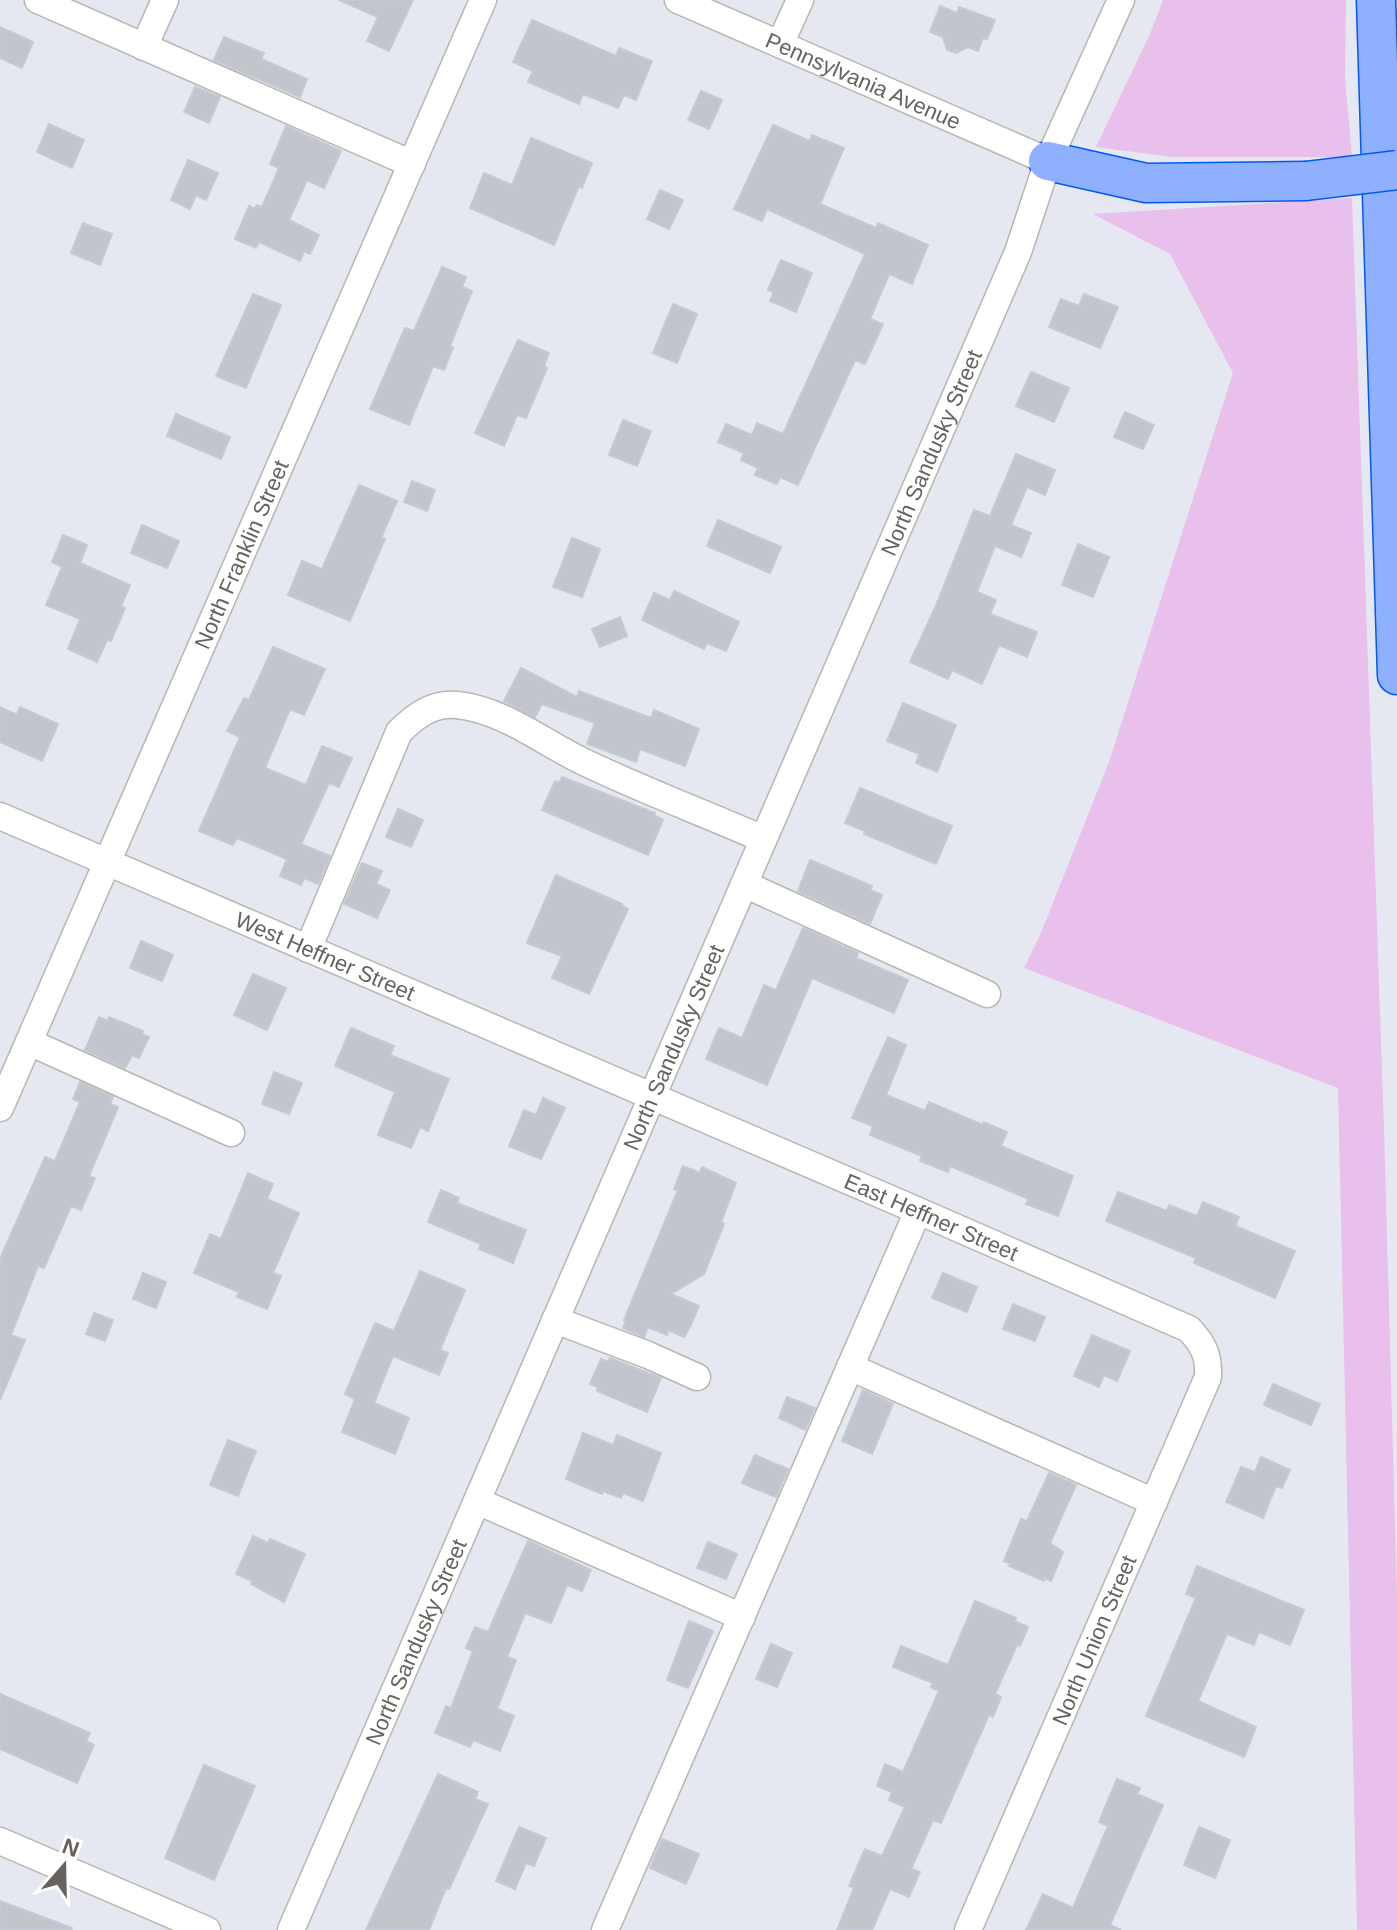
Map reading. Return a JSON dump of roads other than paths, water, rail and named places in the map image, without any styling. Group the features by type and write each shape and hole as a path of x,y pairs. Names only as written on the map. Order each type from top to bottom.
{"highway":[{"path":"1376,0 1397,675"},
{"path":"1048,161 1146,183 1306,181 1397,170"}],"street":[{"path":"38,0 412,164"},
{"path":"144,47 165,0"},
{"name":"North Franklin Street","path":"0,1108 483,0"},
{"name":"Pennsylvania Avenue","path":"678,0 1048,161"},
{"path":"780,44 800,0"},
{"name":"North Sandusky Street","path":"291,1930 1018,252 1048,161 1121,0"},
{"path":"308,949 399,732 415,715 440,706 454,705 488,711 584,762 763,839"},
{"name":"West Heffner Street","path":"0,816 652,1097"},
{"path":"744,884 987,994"},
{"path":"29,1042 231,1133"},
{"name":"East Heffner Street","path":"652,1097 1189,1329 1204,1347"},
{"path":"605,1930 918,1211"},
{"path":"555,1320 697,1377"},
{"name":"North Union Street","path":"968,1930 1208,1377 1209,1359 1204,1347"},
{"path":"850,1367 1154,1502"},
{"path":"477,1501 742,1617"},
{"path":"0,1841 207,1930"}]}
